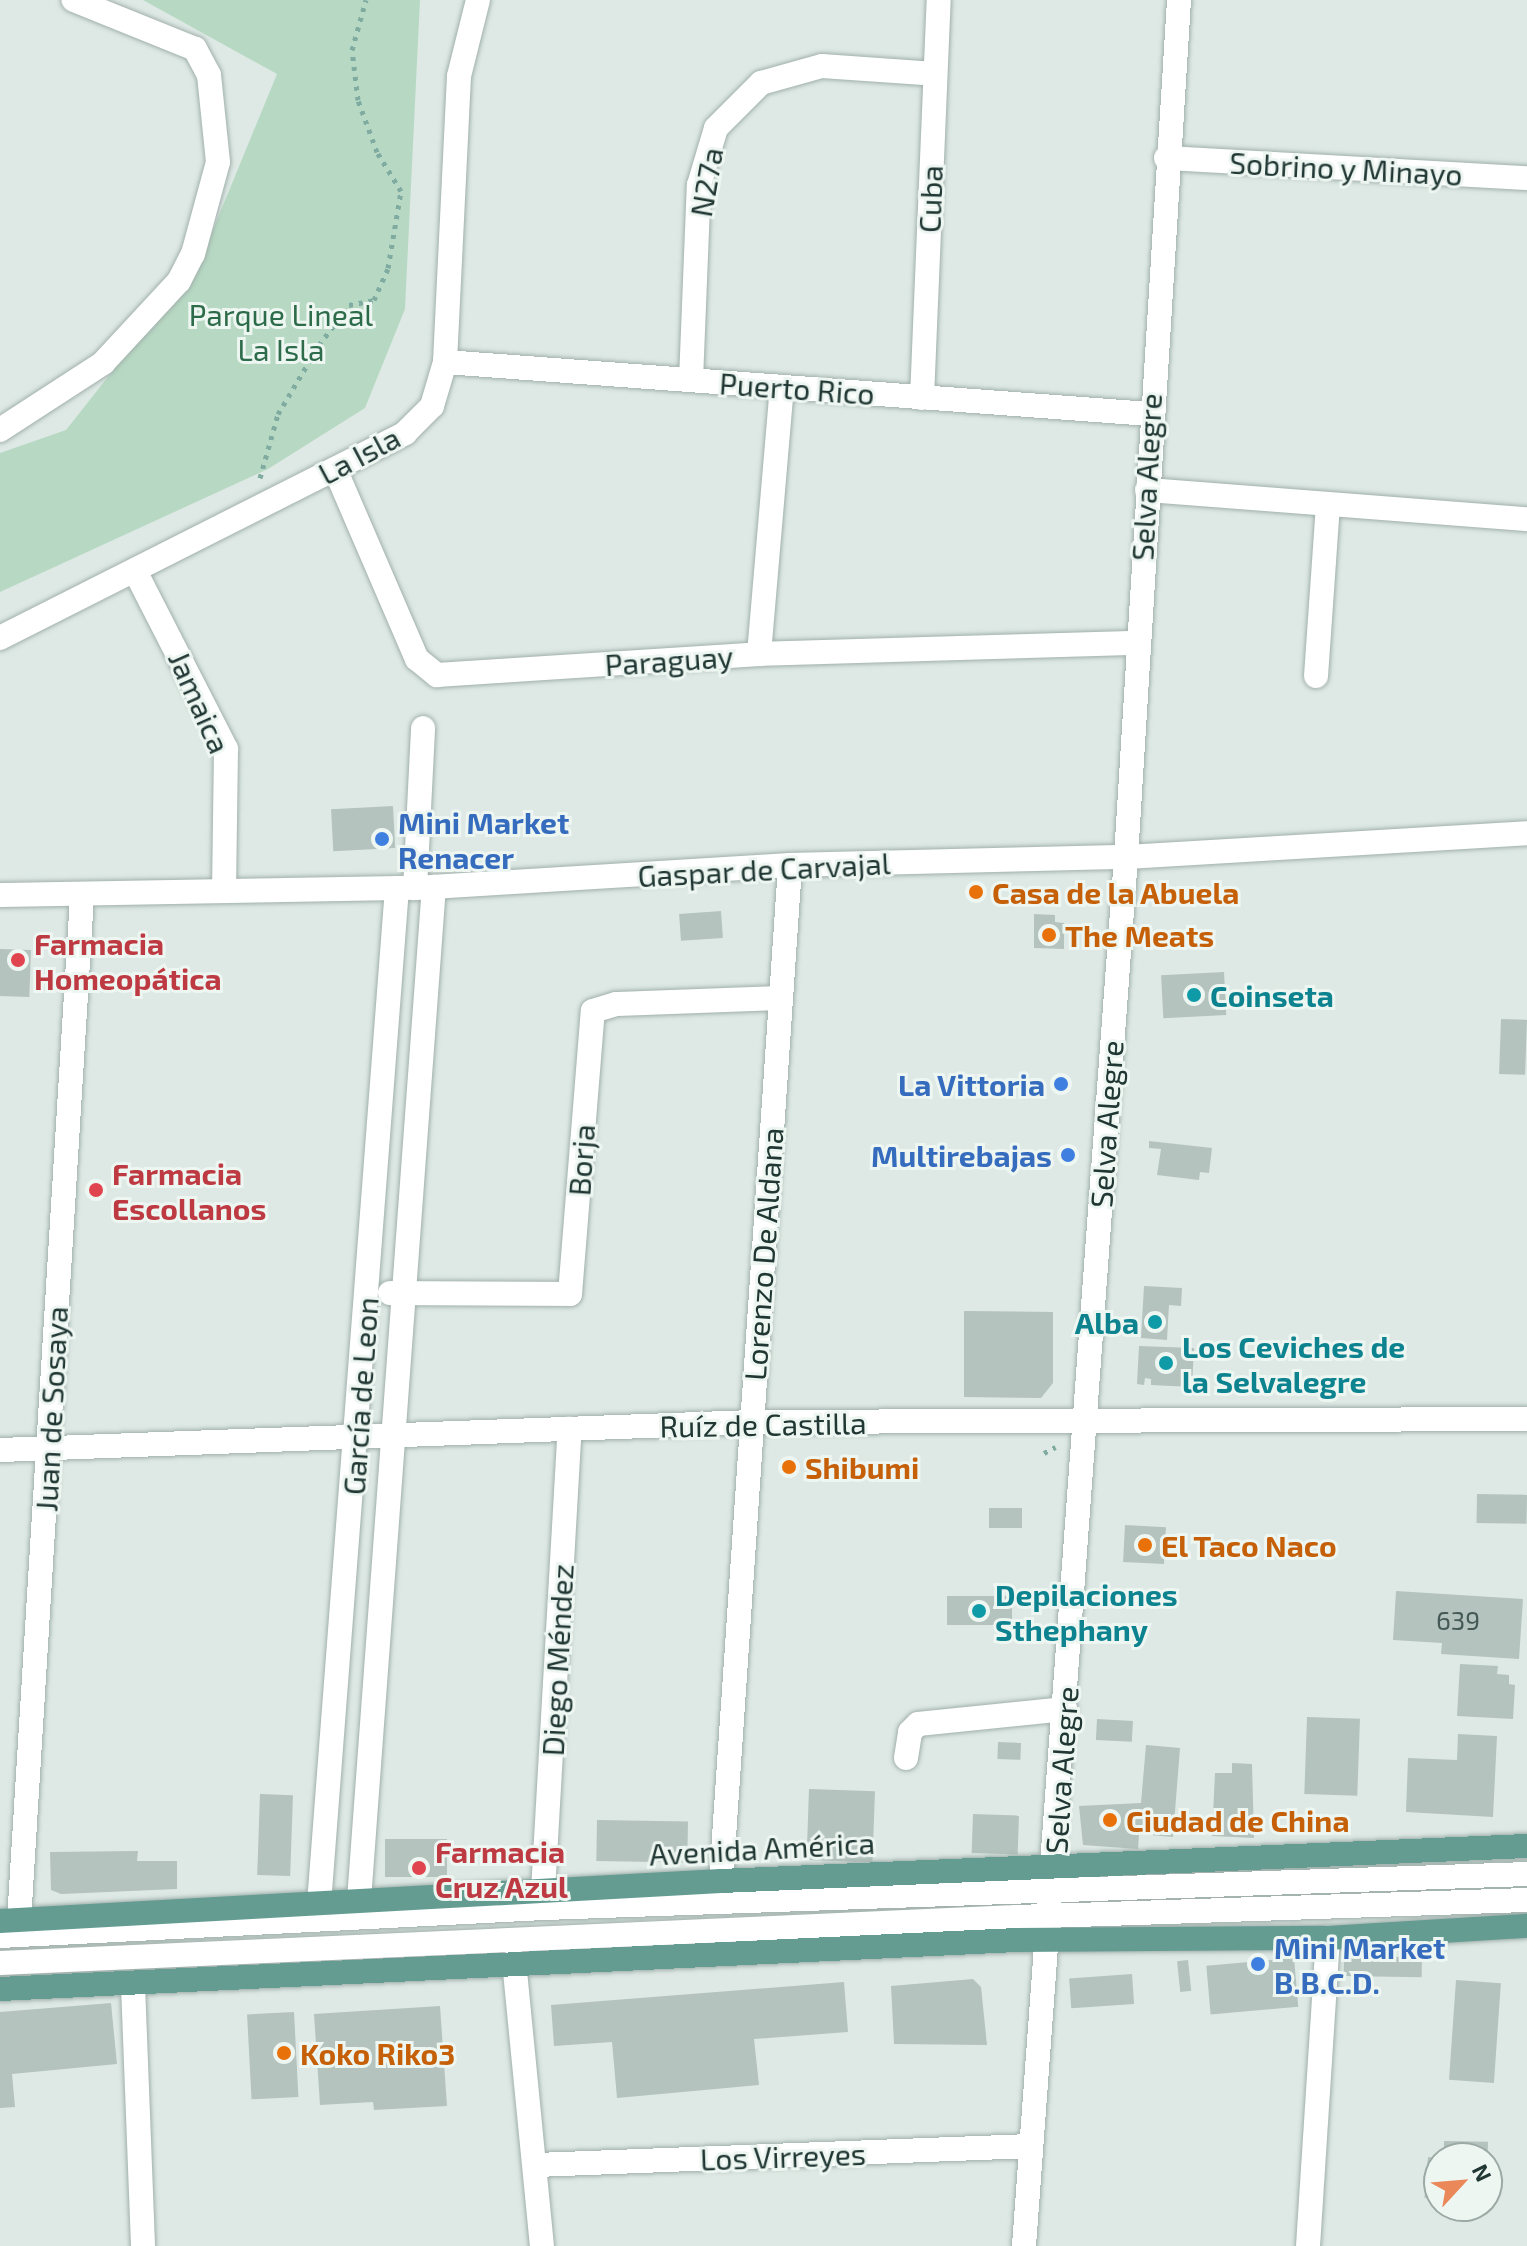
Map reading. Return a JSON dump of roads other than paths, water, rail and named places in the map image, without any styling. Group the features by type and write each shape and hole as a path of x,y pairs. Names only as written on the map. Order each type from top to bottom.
{"main road":[{"name":"Avenida América","path":"6,1926 359,1900 1527,1846"},
{"path":"0,1989 133,1985 1046,1928 1328,1938 1527,1926"}],"street":[{"path":"0,430 103,363 179,281 193,254 218,162 209,75 195,49 74,0"},
{"path":"459,76 462,0"},
{"name":"La Isla","path":"0,638 405,433 432,406 445,362 459,76 478,0"},
{"name":"Cuba","path":"922,398 939,0"},
{"name":"Selva Alegre","path":"1024,2246 1046,1928 1055,1867 1126,857 1135,643 1179,0"},
{"name":"N27a","path":"691,380 699,185 716,128 761,83 822,66 935,74"},
{"name":"Sobrino y Minayo","path":"1166,158 1527,178"},
{"name":"Puerto Rico","path":"445,362 1150,414"},
{"path":"759,654 782,387"},
{"name":"Paraguay","path":"335,469 414,652 428,672 759,654 1135,643"},
{"path":"1147,490 1527,519"},
{"path":"1316,676 1328,504"},
{"name":"Jamaica","path":"135,571 226,749 224,891"},
{"path":"415,888 423,728"},
{"name":"Gaspar de Carvajal","path":"0,895 415,888 790,865 1126,857 1527,833"},
{"name":"Lorenzo De Aldana","path":"721,1881 790,865"},
{"name":"García de Leon","path":"359,1900 403,1293 415,888"},
{"name":"García de Leon","path":"319,1904 367,1293 415,888"},
{"name":"Juan de Sosaya","path":"6,1926 49,1449 82,896"},
{"name":"Borja","path":"367,1293 570,1294 593,1011 616,1004 781,998"},
{"name":"Ruíz de Castilla","path":"0,1450 752,1422 1527,1419"},
{"name":"Diego Méndez","path":"543,1891 570,1429"},
{"path":"906,1758 910,1732 918,1724 1065,1709"},
{"path":"6,1926 1527,1874"},
{"path":"0,1963 1046,1928 1527,1900"},
{"path":"1308,2246 1328,1938"},
{"path":"514,1961 542,2246"},
{"path":"133,1985 143,2246"},
{"name":"Los Virreyes","path":"536,2165 1029,2146"}],"place":[{"name":"Mini Market Renacer","path":"382,839"},
{"name":"Casa de la Abuela","path":"976,892"},
{"name":"The Meats","path":"1049,935"},
{"name":"Farmacia Homeopática","path":"18,960"},
{"name":"Coinseta","path":"1194,995"},
{"name":"La Vittoria","path":"1061,1084"},
{"name":"Multirebajas","path":"1068,1155"},
{"name":"Farmacia Escollanos","path":"96,1190"},
{"name":"Alba","path":"1155,1322"},
{"name":"Los Ceviches de la Selvalegre","path":"1166,1363"},
{"name":"Shibumi","path":"789,1467"},
{"name":"El Taco Naco","path":"1145,1545"},
{"name":"Depilaciones Sthephany","path":"979,1611"},
{"name":"Ciudad de China","path":"1110,1820"},
{"name":"Farmacia Cruz Azul","path":"419,1868"},
{"name":"Mini Market B.B.C.D.","path":"1258,1964"},
{"name":"Koko Riko3","path":"284,2053"}],"park label":[{"name":"Parque Lineal La Isla","path":"281,331"}]}
